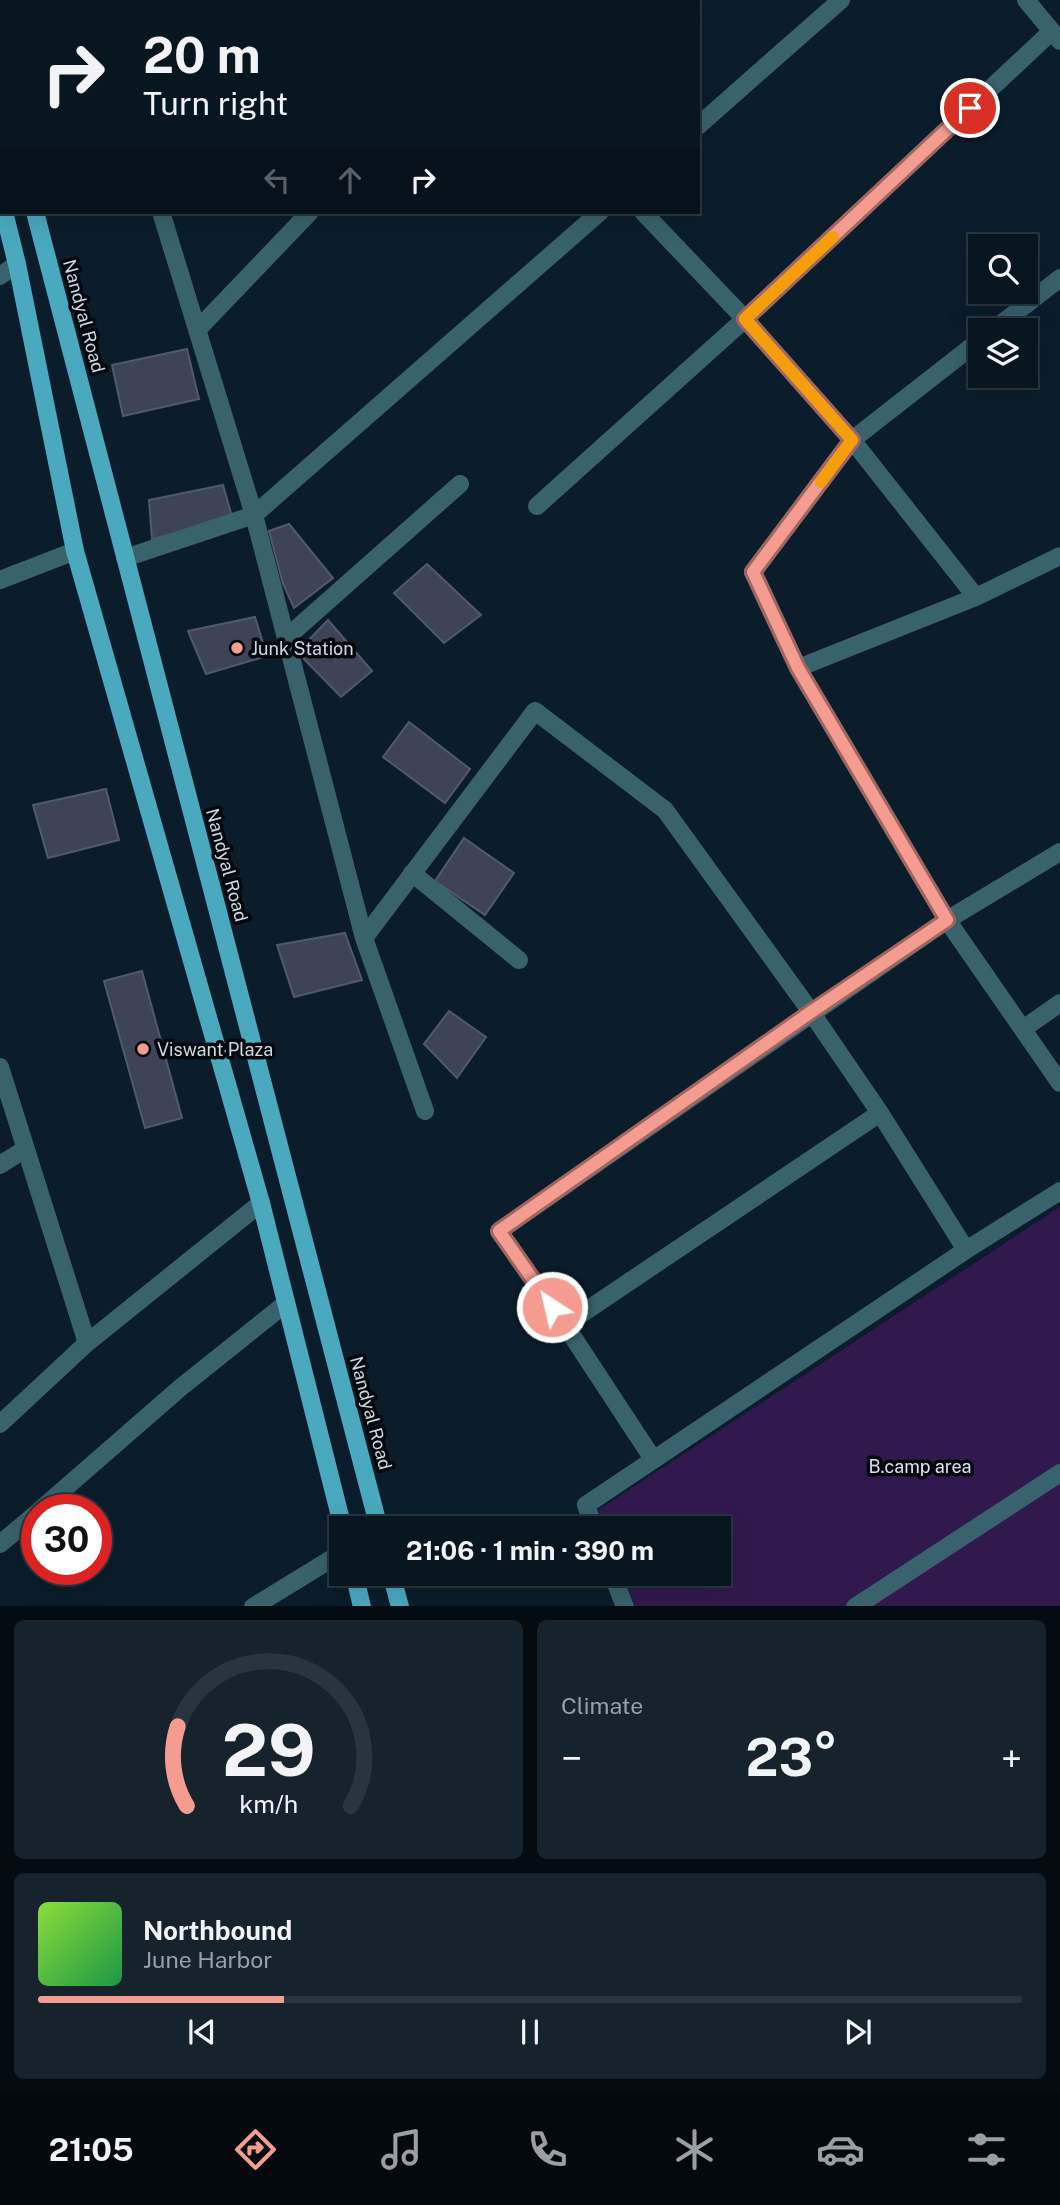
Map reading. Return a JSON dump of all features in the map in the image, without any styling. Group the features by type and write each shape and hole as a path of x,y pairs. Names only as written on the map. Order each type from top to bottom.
{"main road":[{"path":"5,214 18,264 75,551 261,1203 340,1516"},
{"name":"Nandyal Road","path":"36,214 376,1516"},
{"path":"357,1586 362,1606"},
{"path":"395,1586 400,1606"}],"street":[{"path":"700,124 841,0"},
{"path":"537,506 1056,37 1026,0"},
{"path":"162,214 254,515 364,938 425,1111"},
{"path":"197,330 308,214"},
{"path":"125,558 254,515 598,214"},
{"path":"645,214 745,319 852,440 976,597"},
{"path":"0,276 18,264"},
{"path":"1009,318 1060,278"},
{"path":"968,349 852,440 753,572 798,668 947,920 1060,1083"},
{"path":"286,638 460,484"},
{"path":"0,580 75,551"},
{"path":"798,668 976,597 1060,556"},
{"path":"364,938 535,711 665,810 811,1012 880,1113 966,1250"},
{"path":"653,1459 499,1231 947,920 1060,852"},
{"path":"412,873 519,960"},
{"path":"1023,1029 1060,1003"},
{"path":"0,1067 87,1343"},
{"path":"565,1325 880,1113"},
{"path":"0,1165 25,1149"},
{"path":"590,1516 586,1505 966,1250 1060,1191"},
{"path":"0,1423 87,1343 261,1203"},
{"path":"59,1494 180,1388 285,1304"},
{"path":"855,1606 1060,1473"},
{"path":"0,1544 21,1526"},
{"path":"253,1606 329,1560"},
{"path":"617,1586 625,1606"}],"green space":[{"name":"B.camp area","path":"1060,1207 1060,1606 635,1606 628,1586 731,1586 731,1516 600,1516 598,1510"}],"building":[{"path":"187,349 199,399 123,416 112,365"},
{"path":"223,485 233,520 152,539 149,500"},
{"path":"289,524 333,578 294,608 283,584 269,531"},
{"path":"427,564 481,615 444,643 394,593"},
{"path":"255,617 267,656 206,674 188,631"},
{"path":"328,620 372,671 341,697 297,652"},
{"path":"409,722 470,769 445,803 383,757"},
{"path":"106,789 119,840 48,858 33,805"},
{"path":"464,838 514,873 485,915 435,881"},
{"path":"345,933 362,980 294,997 277,945"},
{"name":"Viswant Plaza","path":"142,971 182,1118 145,1128 104,981"},
{"path":"449,1011 486,1037 457,1078 424,1044"}],"slow traffic":[{"path":"821,482 852,440 745,319 833,237"}],"place":[{"name":"Junk Station","path":"237,648"},
{"name":"Viswant Plaza","path":"143,1049"}],"route":[{"path":"552,1307 499,1231 947,920 798,668 753,572 852,440 745,319 970,108"}]}
